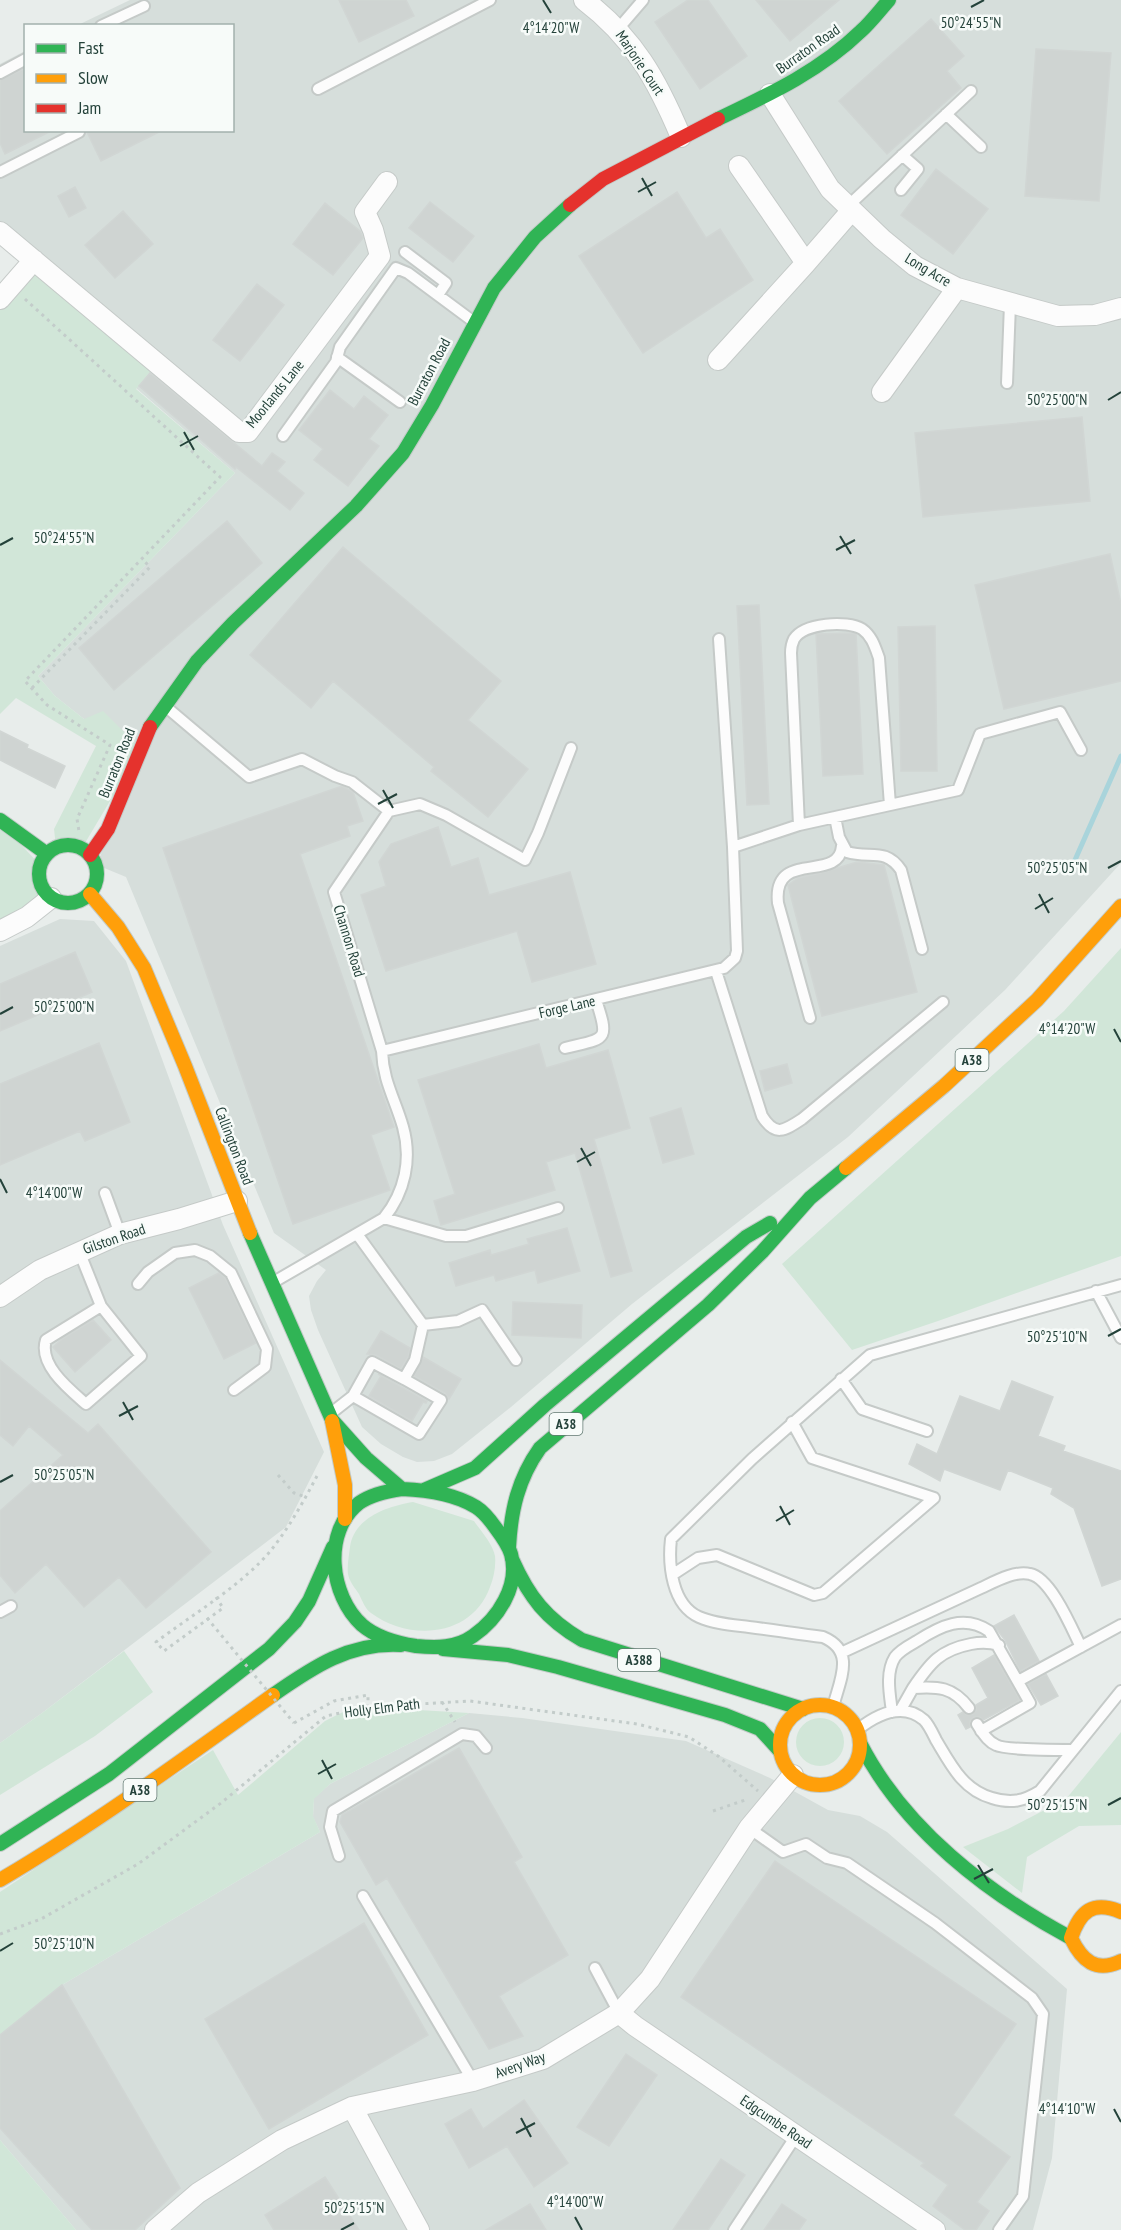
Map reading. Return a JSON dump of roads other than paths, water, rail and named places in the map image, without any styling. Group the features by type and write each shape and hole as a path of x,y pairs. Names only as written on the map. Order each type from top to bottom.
{"main road":[{"name":"Burraton Road","path":"86,851 107,832 148,730 164,706 197,662 233,623 348,514 403,453 432,405 474,321 501,280 536,237 568,206 603,179 681,137 770,94 813,69 860,32 889,0"},
{"path":"0,820 47,854"},
{"path":"67,844 86,851 96,865 98,876 90,894 74,903 64,903 51,898 43,890 39,879 40,865 47,854 56,847 67,844"},
{"name":"Callington Road","path":"90,894 118,927 144,968 271,1283 331,1417 366,1458 402,1489"},
{"name":"A38","path":"510,1553 513,1501 524,1472 540,1448 708,1305 762,1252 810,1198 944,1086 1037,1000 1121,906"},
{"name":"A38","path":"424,1490 475,1468 545,1405 746,1237 810,1198"},
{"name":"Callington Road","path":"331,1417 345,1485 345,1519"},
{"path":"402,1489 424,1490 454,1498 478,1508 494,1526 510,1553 508,1592 495,1618 468,1640 453,1646 434,1648 412,1646 387,1639 369,1629 356,1618 339,1588 335,1572 336,1540 345,1519 354,1508 371,1496 402,1489"},
{"name":"A38","path":"0,1844 109,1774 269,1649 295,1622 309,1601 336,1540"},
{"name":"A388","path":"510,1553 522,1582 540,1610 564,1630 582,1640 803,1709"},
{"name":"A38","path":"0,1880 61,1844 116,1807 306,1672 338,1655 361,1647 385,1644 412,1646"},
{"name":"A388","path":"434,1648 508,1655 725,1715 760,1729 780,1751"},
{"path":"859,1737 858,1757 848,1780 831,1784 817,1785 804,1782 793,1775 784,1764 780,1751 784,1726 792,1716 813,1706 833,1707 852,1720 859,1737 866,1758 884,1787 903,1809 969,1871 1051,1928 1071,1938 1081,1957 1089,1963 1119,1967"},
{"path":"882,1799 903,1809"},
{"path":"1071,1938 1078,1920 1085,1912 1094,1908 1113,1908 1121,1912"}],"street":[{"name":"Marjorie Court","path":"584,0 606,16 625,36 662,92 681,137"},
{"name":"Long Acre","path":"770,94 830,189 882,239 915,266 957,288 1058,316 1095,315 1121,308"},
{"path":"739,166 806,263"},
{"name":"Moorlands Lane","path":"0,232 239,432 249,432 380,256 365,212 387,182"},
{"path":"718,360 806,263 850,208"},
{"path":"0,299 34,260"},
{"path":"882,392 957,288"},
{"path":"0,931 27,917 51,898"},
{"name":"Gilston Road","path":"4,1288 79,1251 120,1234 237,1201"},
{"name":"Avery Way","path":"155,2230 198,2193 282,2140 352,2107 473,2081 543,2059 619,2013 650,1979 749,1828 793,1775"},
{"name":"Edgcumbe Road","path":"619,2013 934,2230"},
{"path":"352,2107 419,2230"}],"lane":[{"path":"318,89 490,0"},
{"path":"618,29 643,0"},
{"path":"105,24 144,6"},
{"path":"0,73 24,60"},
{"path":"850,208 902,155 971,91"},
{"path":"946,114 981,147"},
{"path":"0,172 80,132"},
{"path":"901,190 918,169 902,155"},
{"path":"405,252 446,284 438,295"},
{"path":"283,436 337,357 340,347 396,268 408,273 474,321"},
{"path":"1007,383 1010,304"},
{"path":"337,357 400,402"},
{"path":"799,825 791,653 792,645 798,635 807,629 844,624 854,626 863,630 874,644 879,658 890,805"},
{"path":"719,639 734,847 738,945 735,958 716,971 762,1116 771,1128 776,1130 783,1130 802,1119 943,1002"},
{"path":"164,706 249,777 302,759 352,782 389,811 420,804 446,815 525,860 571,748"},
{"path":"734,847 799,825 958,790 980,734 1060,712 1081,750"},
{"name":"Channon Road","path":"271,1283 384,1218 397,1202 404,1183 407,1155 403,1128 382,1070 382,1051 334,892 389,811"},
{"path":"810,1018 778,903 778,886 785,874 791,871 812,868 840,855 842,846 835,817"},
{"path":"842,846 847,852 858,855 885,856 895,862 904,880 921,949"},
{"name":"Forge Lane","path":"382,1051 716,971"},
{"path":"565,1048 599,1039 603,1035 605,1027 596,1000"},
{"path":"105,1193 120,1234"},
{"path":"384,1218 446,1236 466,1236 558,1208"},
{"path":"357,1234 423,1325 415,1360 404,1378"},
{"path":"138,1284 148,1272 175,1253 195,1250 210,1256 231,1273 267,1349 265,1367 234,1390"},
{"path":"79,1251 101,1306 141,1356 86,1404 63,1383 51,1366 44,1348 46,1340 101,1306"},
{"path":"833,1707 844,1662 843,1652 834,1642 823,1637 720,1623 698,1616 683,1603 672,1575 669,1557 671,1539 701,1507 792,1422 870,1355 1121,1285"},
{"path":"1096,1291 1121,1338"},
{"path":"423,1325 458,1321 482,1310 516,1360"},
{"path":"331,1417 353,1396 372,1362 441,1400 419,1434 353,1396"},
{"path":"841,1379 862,1409 927,1431"},
{"path":"672,1575 698,1558 717,1555 814,1595 823,1593 934,1498 812,1458 792,1422"},
{"path":"843,1652 1002,1579 1023,1573 1032,1574 1042,1580 1081,1647"},
{"path":"0,1612 11,1606"},
{"path":"896,1711 889,1674 895,1657 941,1626 955,1622 981,1625 989,1631 999,1646 1030,1703 979,1727 996,1745 1073,1750"},
{"path":"1018,1681 1121,1625"},
{"path":"896,1711 928,1665 946,1652 955,1647 976,1643 990,1642 999,1646"},
{"path":"913,1688 933,1687 959,1695 969,1708"},
{"path":"859,1737 872,1718 896,1711 906,1712 925,1721 951,1765 965,1784 975,1792 1005,1802 1025,1800 1040,1791 1121,1691"},
{"path":"339,1856 330,1827 333,1811 462,1734 476,1736 486,1748"},
{"path":"749,1828 783,1852 806,1844 827,1858 847,1863 935,1923 1032,1998 1043,2014 1023,2196 999,2230"},
{"path":"363,1896 473,2081"},
{"path":"595,1968 619,2013"},
{"path":"734,2230 796,2136"}],"waterway":[{"path":"1071,869 1121,756"}]}
